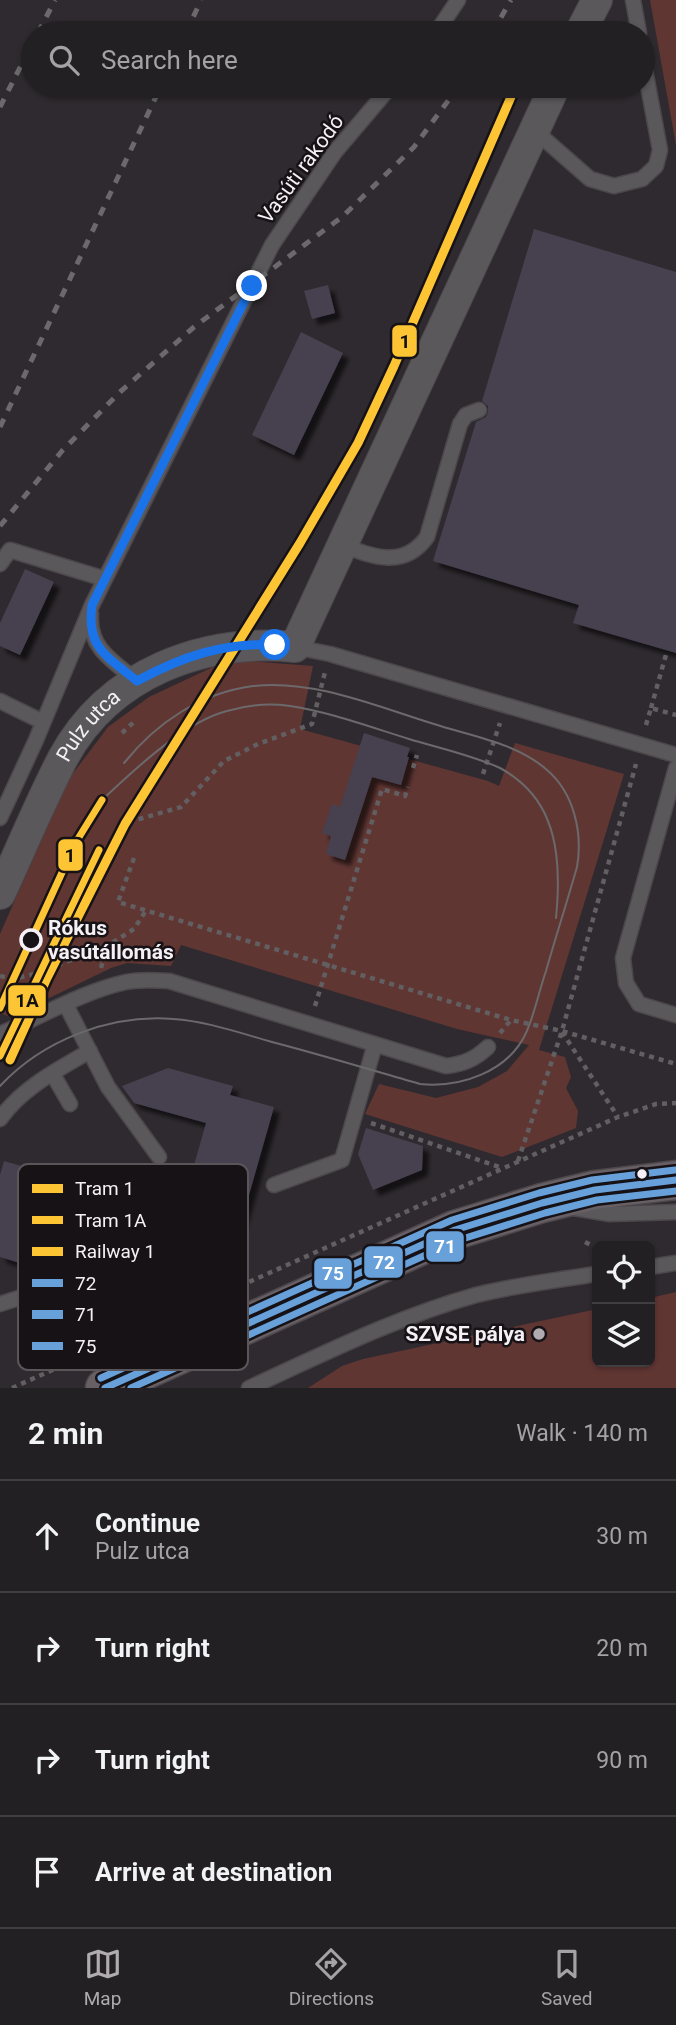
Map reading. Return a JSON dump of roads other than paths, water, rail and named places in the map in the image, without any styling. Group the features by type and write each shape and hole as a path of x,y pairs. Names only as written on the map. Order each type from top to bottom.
{"main road":[{"path":"248,1324 456,1230 542,1203 595,1190 676,1180"},
{"path":"105,1388 145,1370"}],"street":[{"path":"586,21 597,0"},
{"path":"295,647 549,98"},
{"name":"Pulz utca","path":"0,894 8,854 64,757 97,714 137,681 169,663 216,649 258,644 295,647"}],"lane":[{"path":"444,21 458,0"},
{"path":"633,0 637,21"},
{"name":"Vasúti rakodó","path":"0,818 92,605 272,245 335,152 381,98"},
{"path":"534,130 590,179 614,186 642,179 656,166 660,150 648,98"},
{"path":"342,545 372,556 391,558 418,550 427,537 460,424 470,412 479,410"},
{"path":"0,564 10,550 105,579"},
{"path":"92,605 90,627 97,647 137,681"},
{"path":"295,647 330,654 676,755"},
{"path":"0,701 43,722"},
{"path":"676,768 622,958 626,983 639,1004 676,1015"},
{"path":"0,1034 93,992 126,982 147,980 169,981 446,1066 462,1064 477,1057 488,1047"},
{"path":"66,1005 108,1087 159,1157"},
{"path":"274,1185 342,1160 375,1044"},
{"path":"0,1119 18,1098 52,1073 90,1051"},
{"path":"52,1073 70,1104"},
{"path":"542,1203 610,1214 676,1212"},
{"path":"655,1266 676,1263"},
{"path":"249,1388 380,1328 426,1311 521,1285 592,1275"},
{"path":"0,1304 18,1298"}],"tram line":[{"path":"0,1086 36,1055 57,1043 79,1033 125,1021 173,1019 198,1022 420,1084 435,1085 481,1075 507,1058 518,1047 526,1033 579,854 577,827 570,802 556,779 535,761 493,741 345,696 322,690 276,685 234,690 198,703 166,722 124,763"},
{"path":"102,800 160,748 211,717 235,709 266,705 320,712 478,759 500,768 522,783 533,795 549,822 558,870 556,918"},
{"name":"1","path":"0,1008 76,842 102,800"},
{"name":"1A","path":"0,1056 99,850"}],"railway":[{"path":"44,21 55,0"},
{"path":"191,21 201,0"},
{"path":"499,21 511,0"},
{"path":"0,107 21,66"},
{"path":"0,427 155,98"},
{"path":"0,526 62,451 120,392 194,327 342,217 414,147 450,98"}],"rail line":[{"name":"1","path":"10,1060 47,978 125,824 300,543 358,443 511,98"}],"place":[{"name":"Rókus vasútállomás","path":"31,940"},
{"name":"SZVSE pálya","path":"539,1334"}]}
